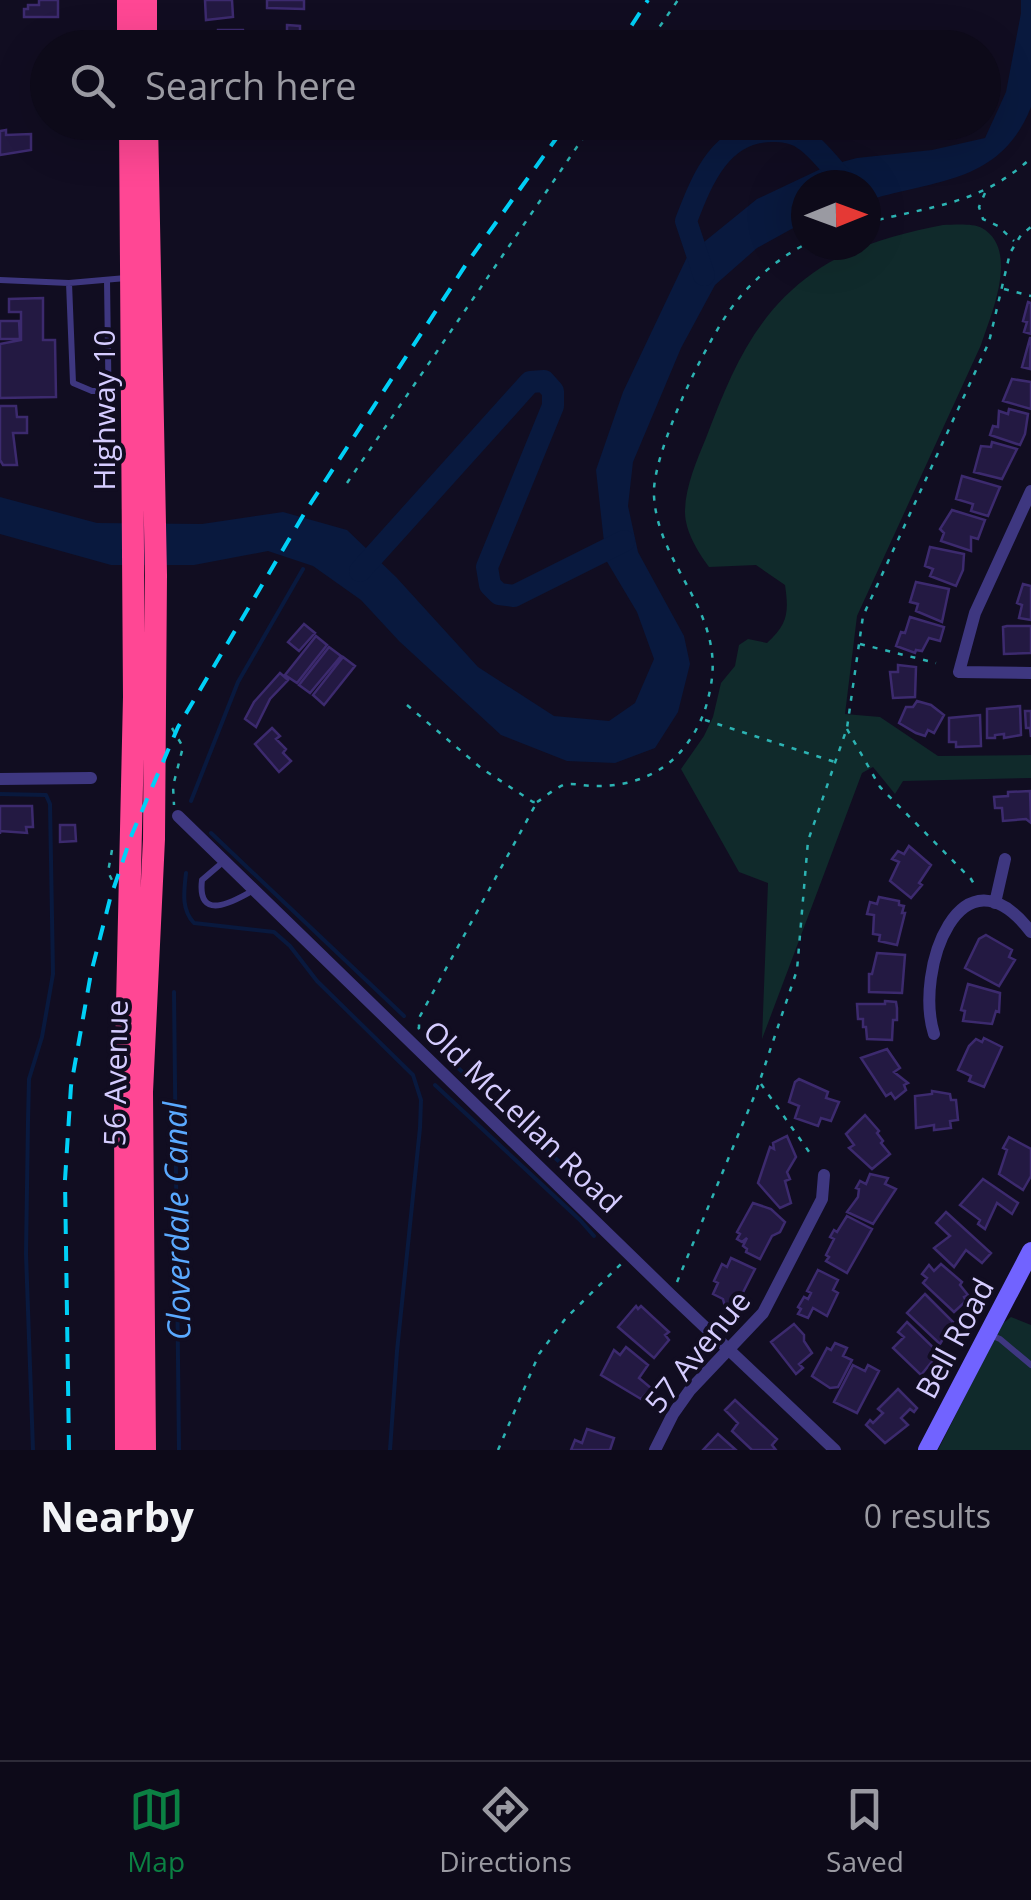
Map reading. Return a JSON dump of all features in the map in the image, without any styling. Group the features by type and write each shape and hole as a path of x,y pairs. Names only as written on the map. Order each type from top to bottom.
{"highway":[{"path":"128,0 128,30"},
{"path":"146,0 146,30"},
{"name":"Highway 10","path":"140,140 132,278 144,412"},
{"name":"Highway 10","path":"141,140 145,697"},
{"name":"56 Avenue","path":"126,1450 125,1094 145,697"},
{"name":"56 Avenue","path":"145,697 145,1450"}],"street":[{"path":"1031,493 975,614 958,672 1031,673"},
{"path":"0,779 90,778"},
{"name":"Old McLellan Road","path":"178,816 671,1296 836,1450"},
{"path":"995,903 1005,859"},
{"path":"934,1034 929,1000 939,938 959,912 980,903 995,903 1016,914 1031,932"},
{"name":"57 Avenue","path":"656,1450 690,1390 756,1322 769,1303 822,1198 824,1175"},
{"name":"Bell Road","path":"927,1450 1031,1251"}],"lane":[{"path":"0,280 68,283 132,278"},
{"path":"107,280 108,425"},
{"path":"68,283 73,383 92,392 108,390"},
{"path":"224,862 202,880 200,889 207,902 227,906 254,891"},
{"path":"987,1334 1000,1339 1031,1365"}],"path":[{"path":"658,30 678,0"},
{"path":"347,483 582,140"},
{"path":"974,205 1031,158"},
{"path":"881,220 986,192"},
{"path":"962,201 974,205 986,222 998,226 1015,242"},
{"path":"671,1296 760,1082 797,970 808,842 846,728 866,610 990,342 1015,242 1031,227"},
{"path":"404,1034 420,1028 419,1018 537,802 566,784 628,784 662,769 685,748 703,719 713,678 711,641 698,604 663,536 654,495 655,472 692,382 735,303 791,254"},
{"path":"1002,288 1031,296"},
{"path":"859,644 936,664"},
{"path":"407,704 481,768 537,802"},
{"path":"703,719 836,762"},
{"path":"846,728 880,787 971,879 979,896"},
{"path":"760,1082 812,1156"},
{"path":"498,1450 538,1354 566,1318 630,1255"}],"green space":[{"path":"943,225 978,226 993,238 999,251 1000,283 981,345 857,616 845,714 880,717 938,756 1031,755 1031,778 903,781 895,794 873,767 862,773 762,1039 768,883 739,872 681,769 713,717 721,683 735,666 739,645 748,639 767,643 783,623 787,610 785,585 756,565 709,567 687,526 687,493 735,368 775,307 792,289 835,260 881,260 881,241"},
{"path":"1011,1317 1031,1325 1031,1450 938,1450 1001,1325"}],"water":[{"path":"1021,0 1031,0 1031,107 1018,133 1002,152 962,175 881,197 881,170 819,170 857,158 932,150 976,140 1001,140 1001,103"},
{"path":"791,183 791,229 757,248 715,285 681,348 633,462 628,506 638,552 684,636 690,664 678,712 655,748 615,763 567,761 501,735 399,641 361,600 313,566 268,551 194,565 111,565 0,534 0,497 97,523 202,524 283,512 347,530 478,667 554,716 609,721 635,703 654,659 637,612 606,560 596,470 623,392 688,255 757,199"}],"building":[{"path":"39,0 58,0 58,17 24,17 24,9 39,5"},
{"path":"205,0 232,0 233,17 206,20"},
{"path":"267,0 304,0 304,9 267,8"},
{"path":"6,130 6,135 30,134 31,150 0,155 0,131"},
{"path":"43,298 43,340 55,340 56,397 0,398 0,344 21,340 21,312 9,312 9,299"},
{"path":"1028,302 1031,303 1031,334 1024,332"},
{"path":"0,321 19,321 20,339 0,339"},
{"path":"1031,338 1030,369 1022,367"},
{"path":"1012,379 1031,382 1031,409 1003,401"},
{"path":"0,406 16,406 17,417 27,417 27,433 13,433 17,465 3,465 0,460"},
{"path":"1009,409 1028,414 1020,445 990,435 993,426 998,427 999,411 1008,414"},
{"path":"992,442 1017,449 1002,479 974,472 981,446 991,447"},
{"path":"962,476 1000,487 988,516 971,511 973,504 956,499"},
{"path":"952,510 985,520 978,539 971,537 971,551 941,541 944,533 940,529"},
{"path":"930,547 964,554 956,586 930,576 933,569 925,566"},
{"path":"916,582 949,589 942,622 916,611 918,604 910,602"},
{"path":"1023,584 1031,586 1031,620 1019,618 1022,605 1017,603"},
{"path":"910,617 944,627 940,641 929,638 922,651 915,653 896,646"},
{"path":"304,624 315,633 299,651 288,642"},
{"path":"1031,626 1031,653 1004,654 1003,627"},
{"path":"316,636 327,645 297,683 285,675"},
{"path":"329,647 341,656 310,693 299,685"},
{"path":"343,657 355,666 324,705 313,695"},
{"path":"898,665 916,667 915,697 893,698 890,672 898,672"},
{"path":"280,673 288,680 270,699 256,727 245,719 254,702"},
{"path":"917,701 944,715 934,733 928,730 925,736 899,723 906,707 913,707"},
{"path":"1020,706 1021,735 987,738 987,709"},
{"path":"1025,711 1031,711 1031,737 1030,728 1026,728"},
{"path":"980,715 981,746 956,747 956,742 949,742 949,718"},
{"path":"272,728 291,761 279,772 255,744"},
{"path":"1030,791 1031,823 1026,819 1003,821 1002,808 995,808 994,797"},
{"path":"0,806 32,806 33,827 26,827 27,833 0,831"},
{"path":"60,825 75,825 76,841 60,842"},
{"path":"909,846 931,865 911,898 890,881 899,862 892,859 898,851 904,854"},
{"path":"879,897 899,901 904,906 897,945 879,941 880,935 873,934 874,915 867,914 870,902 877,904"},
{"path":"986,935 1012,950 1009,957 1015,960 999,986 965,968 979,939"},
{"path":"877,953 905,955 902,993 869,992 869,974"},
{"path":"968,984 1000,993 999,1012 996,1011 992,1024 963,1021 965,1011 961,1010"},
{"path":"896,1002 892,1040 867,1039 863,1019 858,1019 857,1004"},
{"path":"984,1038 1002,1047 984,1087 969,1081 971,1076 958,1070 969,1046"},
{"path":"887,1049 900,1068 894,1072 908,1083 895,1099 891,1093 886,1096 861,1058"},
{"path":"799,1079 828,1092 826,1098 839,1102 831,1121 821,1118 818,1126 795,1118 799,1106 789,1102"},
{"path":"932,1091 950,1094 951,1100 956,1100 958,1120 950,1121 951,1128 916,1128 915,1096"},
{"path":"865,1115 879,1131 881,1143 890,1154 872,1169 849,1148 854,1145 846,1134"},
{"path":"787,1136 796,1157 787,1172 790,1179 785,1181 791,1203 780,1208 758,1183 770,1147 774,1149 773,1143"},
{"path":"1009,1137 1031,1149 1031,1176 1023,1190 999,1174"},
{"path":"870,1174 888,1178 885,1184 896,1189 873,1224 847,1212 858,1197 856,1188 860,1181 866,1184"},
{"path":"983,1179 1018,1203 1012,1214 997,1203 985,1229 978,1224 980,1220 960,1205"},
{"path":"753,1203 771,1209 785,1222 760,1259 746,1252 743,1246 747,1238 742,1242 737,1239"},
{"path":"946,1212 991,1253 982,1263 966,1250 954,1267 934,1248 950,1236 936,1223"},
{"path":"847,1216 872,1229 847,1273 826,1261 826,1255 834,1239 830,1237"},
{"path":"731,1258 755,1269 734,1310 725,1307 723,1299 713,1294 722,1264 727,1267"},
{"path":"941,1264 962,1282 960,1285 968,1295 954,1312 923,1283 927,1278 922,1274 929,1265 934,1271"},
{"path":"818,1270 838,1280 833,1290 838,1293 827,1316 813,1308 808,1318 798,1314 798,1307 804,1297 808,1299 811,1293 807,1291"},
{"path":"925,1294 953,1322 940,1344 907,1313"},
{"path":"636,1306 641,1306 669,1332 665,1335 669,1340 654,1358 618,1327"},
{"path":"907,1322 939,1353 921,1375 893,1348 904,1337 898,1332"},
{"path":"794,1324 812,1353 799,1364 803,1368 796,1374 771,1342"},
{"path":"835,1343 847,1348 843,1356 852,1360 838,1387 830,1388 812,1376 827,1348 831,1350"},
{"path":"626,1347 648,1365 639,1378 651,1388 641,1399 601,1375 614,1350 620,1355"},
{"path":"853,1365 865,1371 868,1365 879,1371 857,1413 834,1402"},
{"path":"898,1389 917,1408 901,1418 908,1425 885,1443 866,1425 883,1413 878,1409"},
{"path":"735,1400 777,1439 772,1445 776,1450 752,1450 732,1431 738,1423 725,1410"},
{"path":"587,1429 614,1438 610,1450 571,1450 575,1440 582,1443"},
{"path":"718,1434 736,1450 703,1450"}],"waterway":[{"path":"704,275 686,221 707,173 738,140"},
{"path":"805,140 834,170"},
{"path":"360,571 530,382 544,381 553,391 553,406 487,567 490,585 499,594 514,596 624,541"},
{"name":"Cloverdale Canal","path":"191,801 238,682 303,569"},
{"path":"0,794 46,795 50,804 53,974 42,1037 29,1079 26,1254 33,1450"},
{"path":"211,833 404,1016"},
{"path":"186,873 185,906 194,923 274,932 317,981 413,1075 421,1100 420,1128 390,1450"},
{"name":"Cloverdale Canal","path":"174,992 179,1450"},
{"path":"443,1054 593,1193"},
{"path":"435,1085 594,1236"}],"railway":[{"path":"629,30 648,0"},
{"path":"69,1450 65,1180 71,1086 91,973 132,834 178,727 307,509 467,263 555,140"}]}
